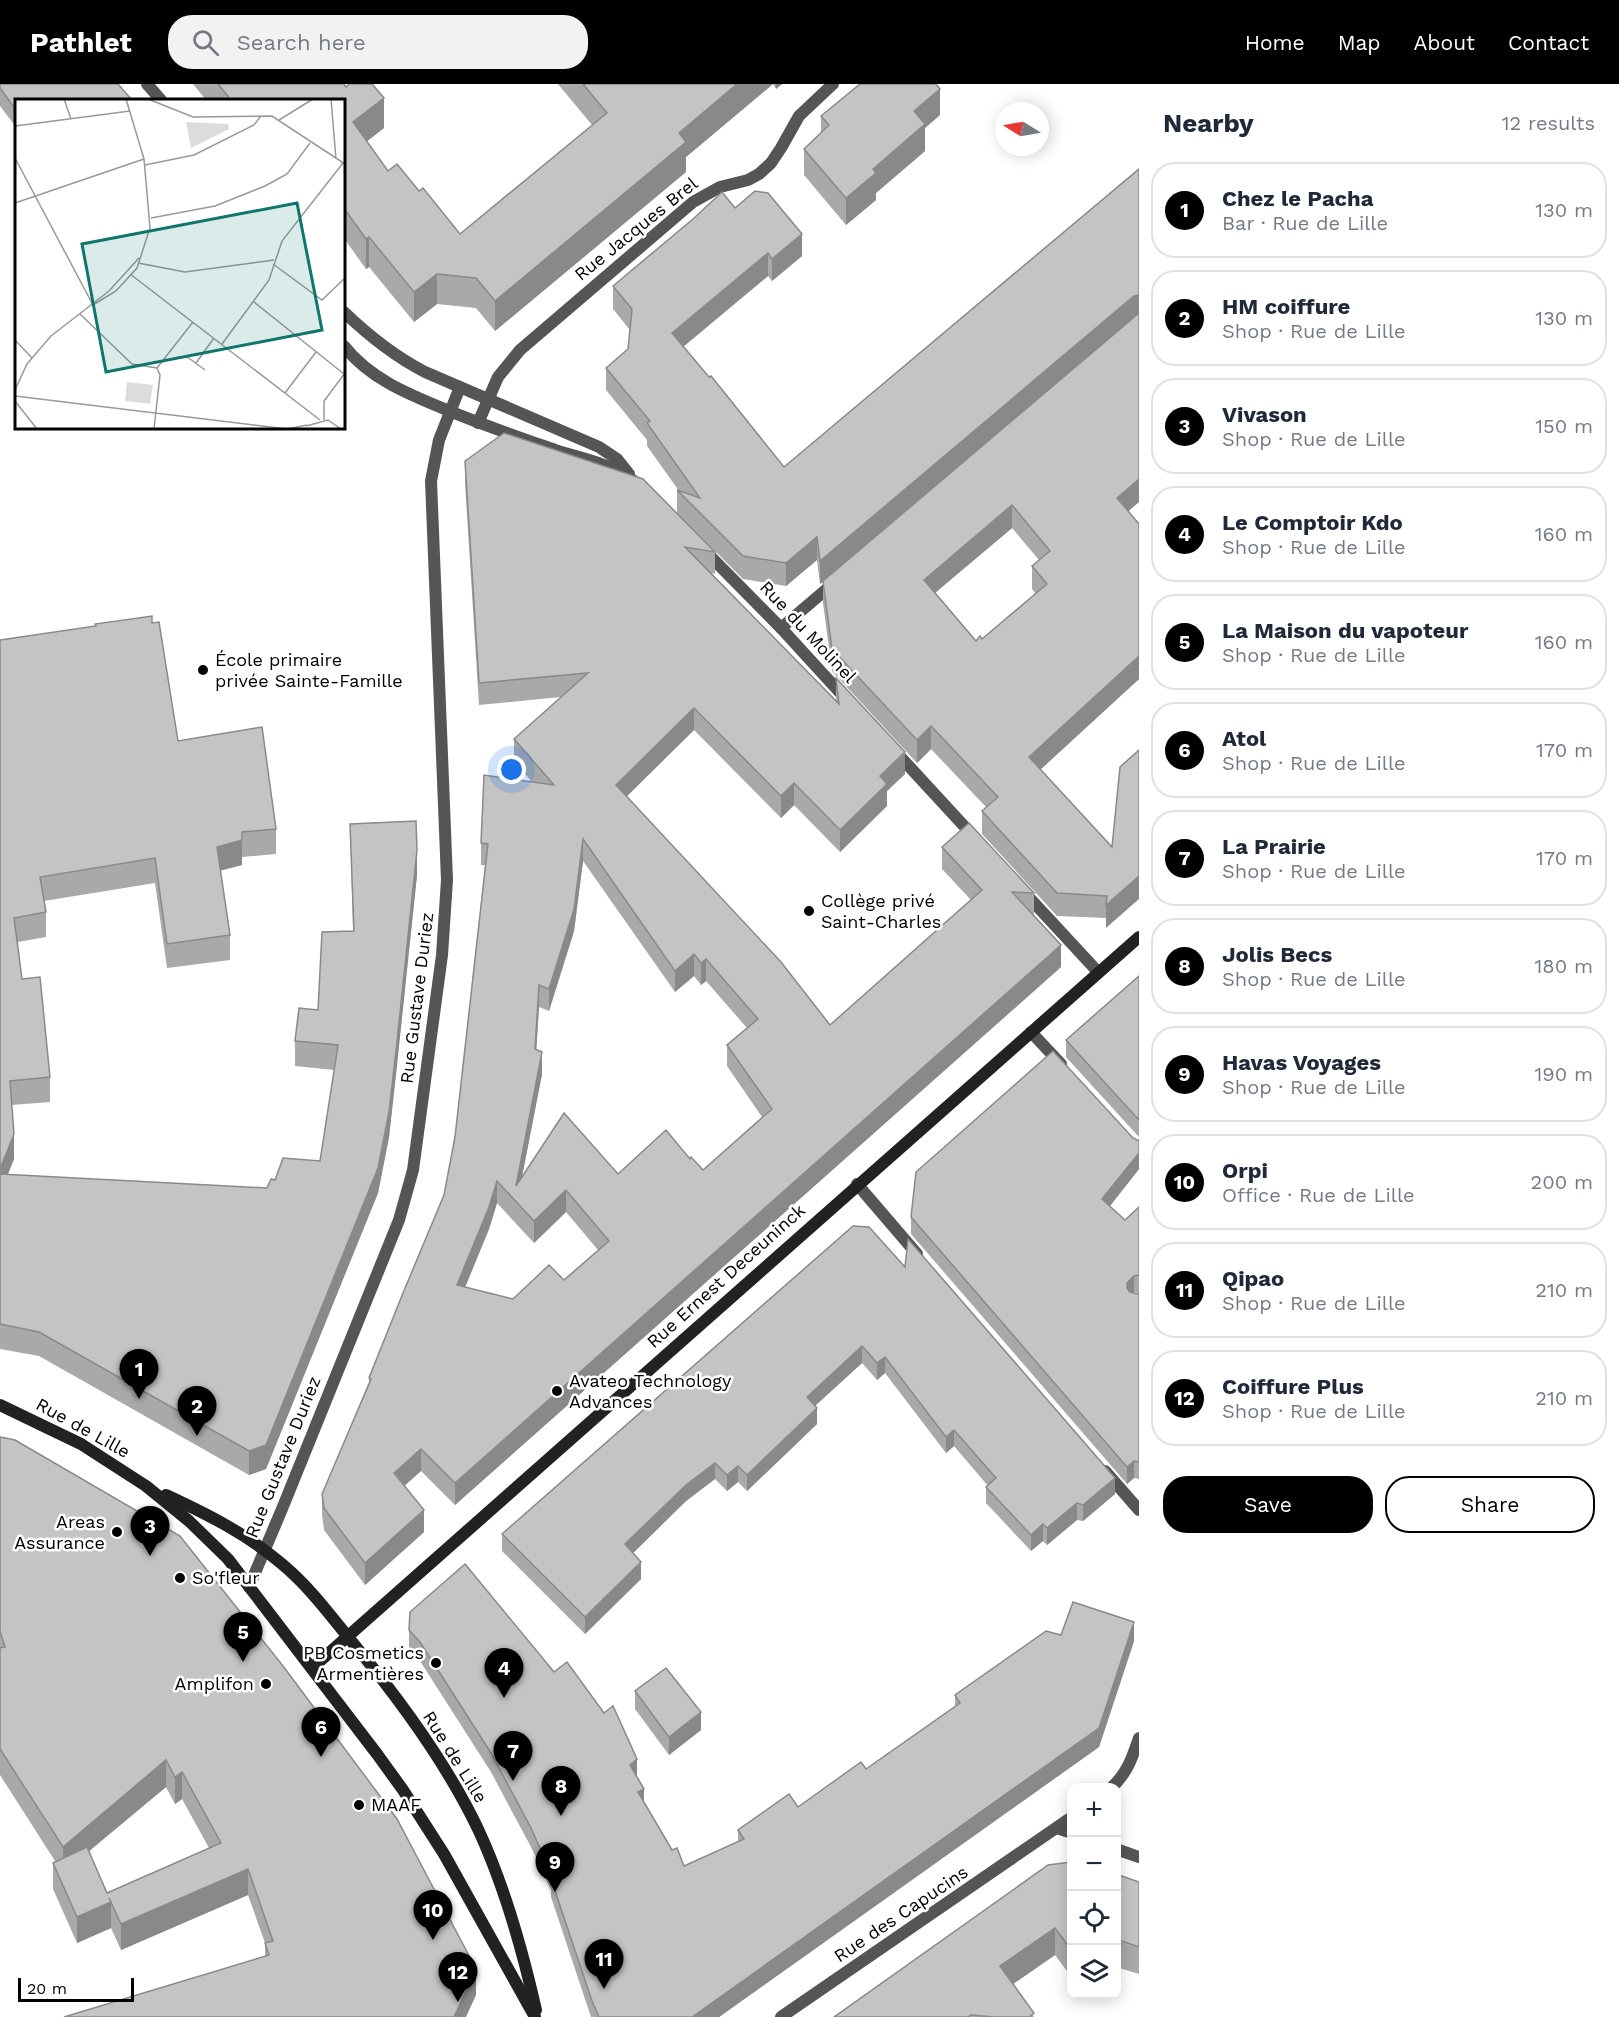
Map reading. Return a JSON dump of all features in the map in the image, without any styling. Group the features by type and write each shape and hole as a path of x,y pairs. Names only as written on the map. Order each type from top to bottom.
{"main road":[{"name":"Rue Ernest Deceuninck","path":"312,1668 1139,937"},
{"name":"Rue de Lille","path":"0,1405 81,1444 146,1486 213,1543 377,1754 425,1824 536,2017"},
{"name":"Rue de Lille","path":"146,1486 212,1516 264,1550 297,1577 375,1670 438,1758 478,1830 515,1924 536,2017"}],"street":[{"path":"147,84 160,99"},
{"name":"Rue Jacques Brel","path":"478,423 498,377 520,350 693,202 720,187 748,180 759,174 776,156 799,116 833,84"},
{"path":"345,313 365,333 400,360 599,447 617,459 637,484 608,466 478,423 386,383 357,362 345,347"},
{"name":"Rue Gustave Duriez","path":"249,1587 399,1220 413,1170 446,918 447,880 431,481 439,440 460,387"},
{"name":"Rue du Molinel","path":"694,539 781,628 854,708"},
{"path":"781,628 841,578"},
{"path":"887,743 984,849"},
{"path":"1017,884 1098,972"},
{"path":"1031,1032 1070,1074"},
{"path":"857,1184 924,1262"},
{"path":"1093,1457 1139,1510"},
{"path":"1115,1783 1132,1760 1139,1738"},
{"name":"Rue des Capucins","path":"781,2017 1067,1820"},
{"path":"1057,1828 1067,1832"},
{"path":"1121,1851 1139,1857"}],"building":[{"path":"0,84 118,84 131,99 15,99 15,109 0,88"},
{"path":"218,84 344,84 346,87 349,84 372,84 384,98 353,122 388,171 397,164 419,191 423,188 460,234 607,113 583,84 737,84 679,133 686,142 495,301 476,278 437,274 414,292 369,237 366,239 345,212 345,99 230,99"},
{"path":"860,84 936,84 940,89 914,111 925,124 873,169 876,173 846,198 804,149 829,125 821,116"},
{"path":"1139,169 1139,295 1134,296 820,561 817,537 786,563 743,556 677,490 700,498 647,423 650,421 606,368 628,349 632,309 613,286 722,192 735,208 755,191 768,193 802,234 772,259 768,253 672,333 709,377 711,376 784,467"},
{"path":"1139,313 1139,479 1117,498 1139,524 1139,656 1029,757 1112,847 1120,767 1139,750 1139,876 1106,905 1107,896 1057,893 982,811 998,797 931,726 917,740 832,649 823,581","holes":["1012,505 1050,551 1032,566 1047,584 982,639 980,636 976,641 924,580"]},
{"path":"504,433 643,479 715,552 685,547 839,704 836,678 905,752 880,776 887,784 840,830 794,783 781,796 694,708 616,785 781,962 830,1025 982,890 942,847 969,823 1034,893 1012,892 1061,945 455,1483 421,1449 394,1473 424,1510 365,1563 324,1508 322,1494 371,1379 369,1378 444,1195 455,1137 488,844 481,843 484,775 554,785 514,739 588,673 479,683 465,461","holes":["583,839 675,971 694,954 701,963 706,959 758,1019 727,1045 772,1109 703,1170 691,1157 690,1159 666,1130 618,1174 564,1113 516,1186 542,1052 535,1049 539,985 549,989 574,909","497,1181 534,1221 566,1190 609,1241 564,1280 549,1265 513,1299 457,1285 489,1207"]},
{"path":"152,616 152,623 159,622 178,741 262,727 276,829 242,832 242,840 217,847 230,935 167,944 155,858 40,877 46,912 14,918 22,979 40,977 50,1077 10,1081 14,1134 0,1169 0,640"},
{"path":"416,821 417,850 396,1051 389,1112 378,1168 266,1445 249,1451 39,1332 0,1324 0,1174 267,1188 271,1179 275,1180 283,1158 320,1161 338,1045 295,1041 299,1008 318,1010 322,932 354,931 350,824"},
{"path":"1139,976 1139,1120 1066,1040"},
{"path":"1053,1051 1133,1138 1139,1140 1139,1153 1102,1199 1125,1220 1139,1207 1139,1275 1134,1276 1127,1283 1127,1288 1130,1292 1137,1294 1139,1292 1139,1462 1134,1461 1127,1467 911,1217 916,1172"},
{"path":"853,1226 869,1227 905,1267 908,1239 1115,1478 1083,1505 1077,1503 1047,1528 1043,1524 1031,1535 986,1487 996,1478 954,1430 946,1437 885,1357 877,1363 862,1346 807,1397 817,1408 747,1475 738,1466 727,1475 715,1463 686,1485 625,1544 641,1562 585,1617 502,1534"},
{"path":"0,1437 15,1440 180,1536 283,1666 397,1819 476,1969 454,2017 64,2017 269,1955 265,1943 273,1941 248,1869 121,1924 111,1902 77,1917 53,1863 87,1847 107,1893 221,1843 182,1772 175,1777 166,1760 63,1847 0,1749 0,1648 5,1647 0,1631"},
{"path":"465,1564 554,1672 567,1662 604,1713 613,1706 637,1759 630,1765 644,1789 638,1792 672,1850 677,1848 684,1866 744,1839 738,1830 789,1794 798,1807 861,1762 866,1769 960,1703 955,1695 1046,1631 1061,1635 1073,1602 1134,1622 1099,1728 692,2017 599,2017 551,1879 553,1877 531,1828 491,1753 420,1642 409,1630 410,1612"},
{"path":"666,1668 701,1712 669,1737 635,1691"},
{"path":"1067,1863 1067,1944 1055,1928 1000,1966 1034,2013 1029,2017 971,2015 968,2017 834,2017 1048,1865"},
{"path":"1121,1876 1139,1882 1139,1947 1121,1941"}],"place":[{"name":"École primaire privée Sainte-Famille","path":"203,670"},
{"name":"Collège privé Saint-Charles","path":"809,911"},
{"name":"Avateo Technology Advances","path":"557,1391"},
{"name":"Chez le Pacha","path":"139,1399"},
{"name":"HM coiffure","path":"197,1436"},
{"name":"Areas Assurance","path":"117,1532"},
{"name":"Vivason","path":"150,1556"},
{"name":"So'fleur","path":"180,1578"},
{"name":"La Maison du vapoteur","path":"243,1662"},
{"name":"PB Cosmetics Armentières","path":"436,1663"},
{"name":"Amplifon","path":"266,1684"},
{"name":"Le Comptoir Kdo","path":"504,1698"},
{"name":"Atol","path":"321,1757"},
{"name":"La Prairie","path":"513,1781"},
{"name":"MAAF","path":"359,1805"},
{"name":"Jolis Becs","path":"561,1816"},
{"name":"Havas Voyages","path":"555,1892"},
{"name":"Orpi","path":"433,1940"},
{"name":"Qipao","path":"604,1989"},
{"name":"Coiffure Plus","path":"458,2002"}]}
